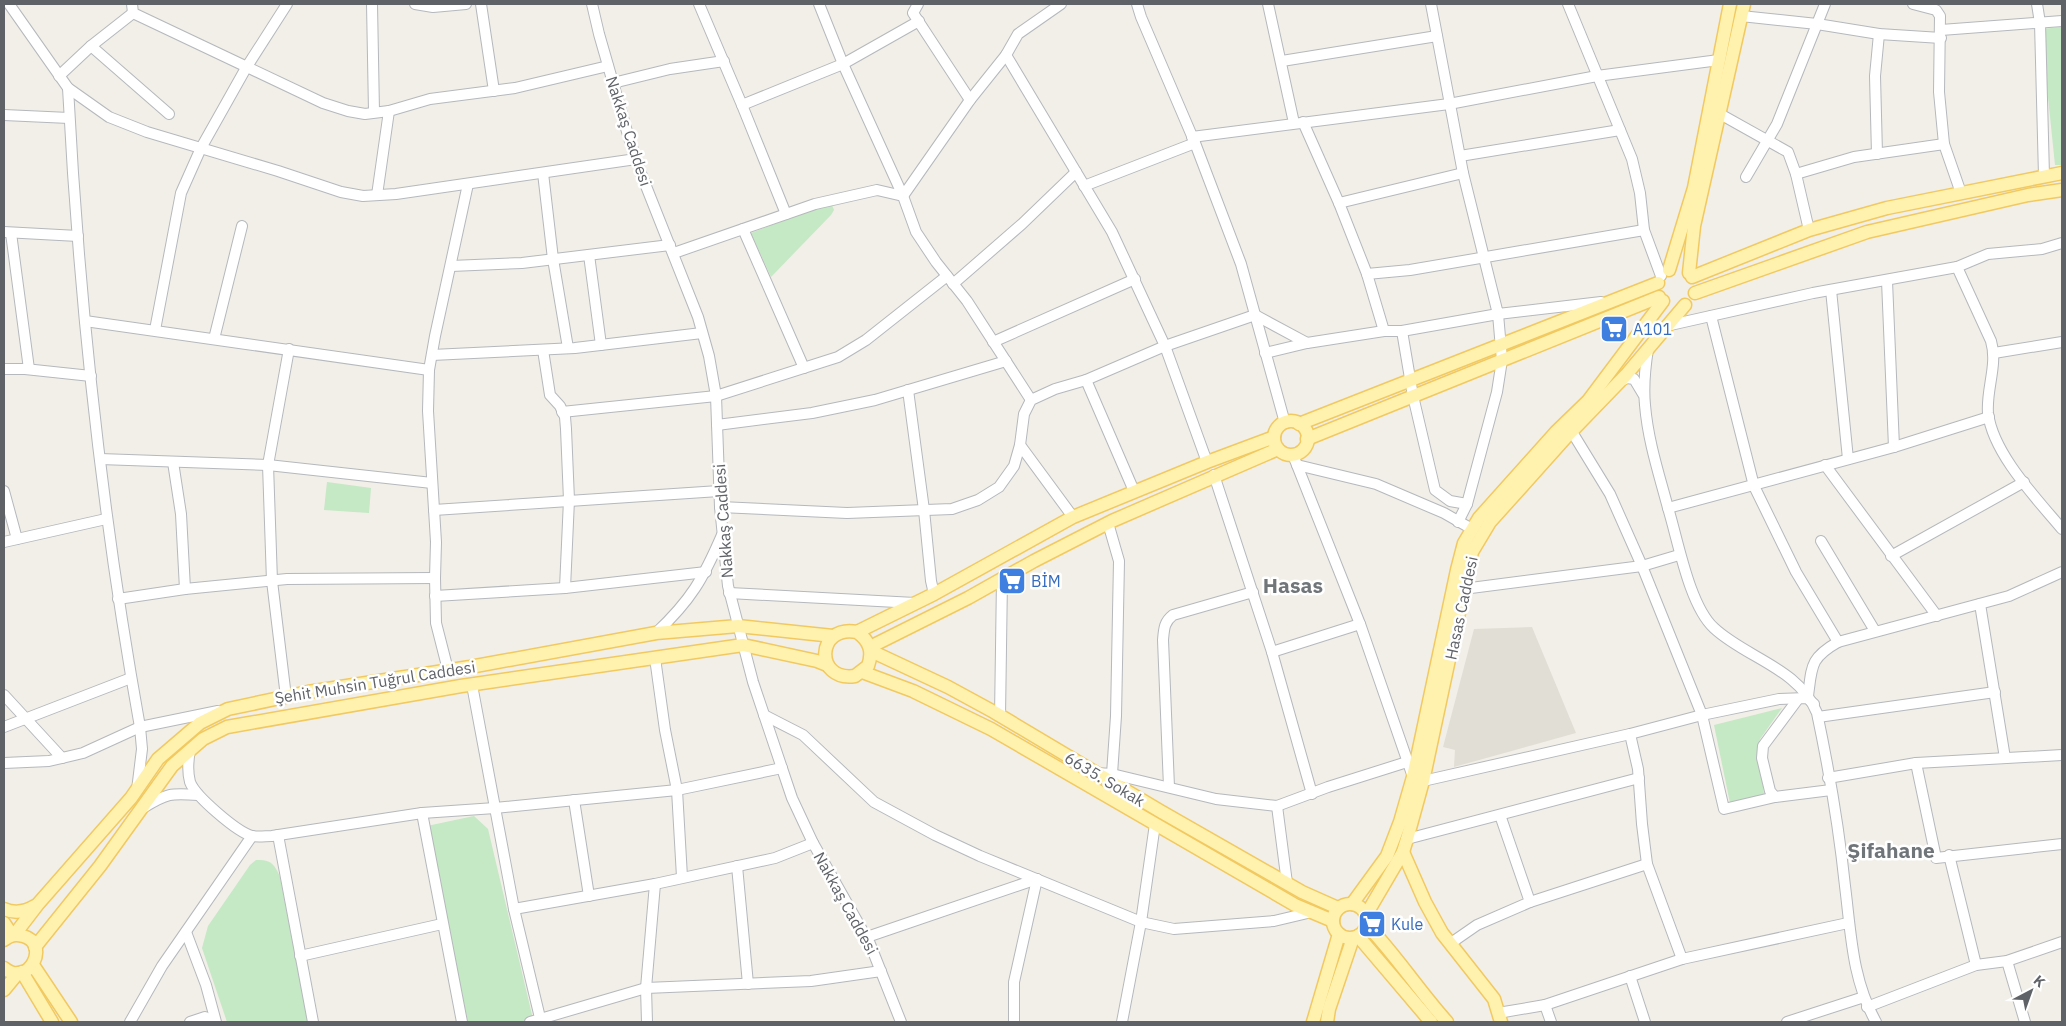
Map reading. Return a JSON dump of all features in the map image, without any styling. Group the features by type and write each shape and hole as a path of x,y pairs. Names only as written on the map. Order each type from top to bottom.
{"main road":[{"path":"1299,424 1612,301 1663,276 1680,269 1691,275 1695,282 1695,293 1692,299 1685,305 1669,306 1661,299 1657,289 1663,276 1694,188 1730,4"},
{"path":"1691,275 1694,226 1742,10"},
{"path":"1691,275 1808,230 1887,208 2062,173"},
{"path":"1695,293 1867,232 2028,195 2062,190"},
{"path":"1308,439 1305,430 1299,424 1285,422 1278,428 1276,443 1285,454 1295,460 1308,439 1502,360 1661,299"},
{"name":"Hasas Caddesi","path":"1366,920 1403,852 1407,839 1457,570 1464,543 1472,529 1501,491 1588,401 1661,299"},
{"name":"Hasas Caddesi","path":"1352,904 1387,856 1418,779 1472,552 1486,528 1572,432 1621,381 1685,305"},
{"path":"857,632 863,637 870,649 868,666 862,672 847,677 832,671 828,665 825,649 834,636 841,632 857,632 916,603 1072,517 1207,462 1276,443"},
{"path":"870,649 1108,523 1214,475 1276,443"},
{"name":"Şehit Muhsin Tuğrul Caddesi","path":"10,936 136,792 158,759 200,723 228,709 286,697 656,633 738,626 834,636"},
{"name":"Şehit Muhsin Tuğrul Caddesi","path":"35,947 100,866 172,766 204,739 227,727 472,685 743,645 817,660 828,665"},
{"name":"6635. Sokak","path":"870,649 948,687 1287,883 1324,903 1338,908"},
{"name":"6635. Sokak","path":"862,672 913,691 991,729 1295,905 1333,922"},
{"path":"1403,852 1424,902 1442,933 1494,999 1499,1018"},
{"path":"4,909 13,912 27,911 38,904"},
{"path":"1313,1022 1339,934 1333,922 1333,916 1338,908 1352,904 1361,907 1366,920 1428,1001 1447,1022"},
{"path":"1327,1022 1329,1009 1355,937 1366,920"},
{"path":"4,923 10,936 26,937 35,947 36,955 33,965 20,973 4,990"},
{"path":"1339,934 1355,937 1431,1022"},
{"path":"33,965 71,1022"},
{"path":"4,968 20,973 52,1022"}],"street":[{"path":"9,4 68,88 109,117 147,132 341,192 363,196 377,195 468,184 636,159"},
{"path":"372,4 374,112"},
{"path":"415,4 433,7 466,4"},
{"path":"481,4 494,90"},
{"name":"Nakkaş Caddesi","path":"592,4 608,66 636,159 672,249 702,333 716,396 720,507 730,593 764,715 792,798 813,843 867,937 901,1022"},
{"path":"699,4 786,214"},
{"path":"818,4 903,196 916,232 1031,400"},
{"path":"918,4 914,14 970,100"},
{"path":"903,196 970,100 1006,54 1018,34 1061,4"},
{"path":"1137,4 1194,140 1238,256 1285,422"},
{"path":"1268,4 1298,123 1339,203 1367,274 1384,332"},
{"path":"1431,4 1463,173 1498,314 1502,344 1502,360 1497,392 1466,504 1458,522"},
{"path":"1568,4 1632,159 1640,193 1644,230 1663,276"},
{"path":"1746,178 1777,124 1825,4"},
{"path":"1913,4 1936,10 1940,16 1939,92 1944,144 1961,193"},
{"path":"2037,4 2040,22 2044,176"},
{"path":"154,330 171,252 181,193 201,148 246,68 285,5"},
{"path":"59,76 132,8 246,68 323,103 348,111 389,111 430,99 515,88 608,66"},
{"path":"1742,10 1879,34 1941,34 2062,21"},
{"path":"742,105 843,64 919,21"},
{"path":"1877,154 1875,76 1879,34"},
{"path":"1282,61 1437,36"},
{"path":"91,46 169,114"},
{"path":"1006,54 1112,232 1165,346 1207,462"},
{"path":"1084,186 1194,140 1298,123 1449,104 1597,76 1719,60"},
{"path":"613,83 670,69 724,61"},
{"path":"68,88 85,321 106,519 140,727 142,749 136,792"},
{"path":"377,195 389,111"},
{"path":"1720,114 1788,152 1796,174 1808,230"},
{"path":"4,115 69,118"},
{"path":"1460,156 1620,130"},
{"path":"1796,174 1854,157 1944,144"},
{"path":"562,412 716,396 838,357 866,340 950,280 1022,224 1076,172"},
{"path":"544,173 553,259 568,348"},
{"path":"1339,203 1463,173"},
{"path":"448,670 436,623 436,542 428,411 429,370 468,184"},
{"path":"451,266 672,249 743,229 815,204 877,190 903,196"},
{"path":"214,339 242,226"},
{"path":"743,229 804,368"},
{"path":"1367,274 1410,270 1644,230"},
{"path":"29,369 8,232 78,236"},
{"path":"1666,326 1831,290 1957,267 1988,254 2042,249 2062,243"},
{"path":"589,255 601,345"},
{"path":"1957,267 1991,341 1994,353 1989,417 1992,431 2002,450 2024,482 2062,529"},
{"path":"993,342 1135,279"},
{"path":"1887,281 1894,447"},
{"path":"1831,290 1848,459"},
{"path":"1265,353 1307,343 1402,331 1498,314 1612,301"},
{"path":"720,507 847,513 952,509 978,500 999,487 1014,466 1020,445 1024,414 1031,400 1055,389 1086,380 1165,346 1255,315 1307,343"},
{"path":"1711,316 1754,486 1796,572 1838,642"},
{"path":"85,321 429,370"},
{"path":"1402,331 1413,396 1435,490 1450,501 1466,504"},
{"path":"432,355 568,348 702,333"},
{"path":"1994,353 2062,342"},
{"path":"1648,348 1643,379 1649,438 1679,554 1699,605 1711,626 1721,634 1799,684 1806,700 1818,717 1846,886 1848,923 1853,958 1865,1002 1876,1022"},
{"path":"286,697 272,581 268,465 289,349"},
{"path":"543,350 550,395 562,412 566,429 569,500 565,588"},
{"path":"717,426 812,413 875,400 1006,361"},
{"path":"4,369 29,369 91,376"},
{"path":"1621,381 1626,378 1634,379 1644,397"},
{"path":"1086,380 1134,491"},
{"path":"908,390 934,594"},
{"path":"1668,508 1894,447 1989,417"},
{"path":"1572,432 1610,494 1642,566 1702,715 1724,809 1775,797 1831,790"},
{"path":"1020,445 1072,517"},
{"path":"100,459 268,465 432,483"},
{"path":"1295,460 1376,484 1444,513 1472,529"},
{"path":"1295,460 1360,624 1407,762 1418,779 1630,734 1702,715 1779,699 1806,700"},
{"path":"173,462 181,514 185,589"},
{"path":"1825,465 1937,616"},
{"path":"1214,475 1272,652 1312,794"},
{"path":"1891,556 2024,482"},
{"path":"4,491 17,539"},
{"path":"434,510 533,505 569,500 719,491"},
{"path":"4,542 106,519"},
{"path":"1108,523 1119,561 1116,716 1112,774"},
{"path":"656,633 678,612 706,572 723,534"},
{"path":"1821,541 1876,631"},
{"path":"1463,589 1642,566 1679,554"},
{"path":"435,596 565,588 706,572"},
{"path":"1775,797 1770,791 1762,758 1763,746 1806,700 1812,670 1816,658 1822,651 1838,642 2009,596 2062,572"},
{"path":"118,599 185,589 272,581 435,578"},
{"path":"1000,716 1002,579"},
{"path":"1169,787 1164,626 1173,615 1253,592"},
{"path":"730,593 916,603"},
{"path":"1980,604 2005,758"},
{"path":"1272,652 1360,624"},
{"path":"655,658 665,730 677,790 682,877"},
{"path":"4,726 131,678"},
{"path":"472,685 514,909 541,1021"},
{"path":"1818,717 1995,692"},
{"path":"4,695 62,758"},
{"path":"4,763 49,761 62,758 83,752 140,727 228,709"},
{"path":"764,715 803,735 874,802 935,835 1141,922 1174,929 1274,921 1312,912"},
{"path":"1630,734 1639,778 1647,864 1682,959"},
{"path":"190,750 188,773 191,784 198,795 239,829 252,836 278,835 422,813 495,808 677,790 782,768"},
{"path":"1828,778 1916,762 2062,755"},
{"path":"1094,772 1112,774 1216,799 1278,806 1328,787 1407,762"},
{"path":"1916,762 1936,858 1949,855 2062,844"},
{"path":"1407,839 1639,778"},
{"path":"140,810 169,794 198,795"},
{"path":"574,800 589,896"},
{"path":"1278,806 1287,883"},
{"path":"422,813 462,1022"},
{"path":"1500,815 1530,902"},
{"path":"1122,1022 1141,922 1154,824"},
{"path":"278,835 313,1022"},
{"path":"130,1022 162,966 252,836"},
{"path":"514,909 655,884 775,858 813,843"},
{"path":"1949,855 1976,965"},
{"path":"1451,942 1477,925 1530,902 1647,864"},
{"path":"737,866 748,984"},
{"path":"867,937 1037,879"},
{"path":"1014,1022 1014,982 1037,879"},
{"path":"648,1022 646,988 655,884"},
{"path":"1499,1018 1545,1005 1682,959 1848,923"},
{"path":"300,956 442,924"},
{"path":"186,932 206,985 216,1022"},
{"path":"1787,1022 1865,1002 1976,965 2007,961 2062,942"},
{"path":"2007,961 2025,1022"},
{"path":"530,1022 541,1021 646,988 811,981 881,971"},
{"path":"1630,976 1646,1022"},
{"path":"1545,1005 1551,1022"},
{"path":"190,1022 205,1017 216,1022"}],"shaded area":[{"path":"1532,627 1576,733 1454,767 1455,750 1443,747 1474,629"}],"green space":[{"path":"2062,27 2062,165 2055,165 2041,29"},
{"path":"828,204 832,205 834,210 831,215 771,277 751,233"},
{"path":"327,482 371,488 369,513 324,510"},
{"path":"1782,708 1760,739 1758,747 1764,794 1730,803 1714,725"},
{"path":"474,816 488,829 533,1019 522,1022 468,1022 427,826"},
{"path":"256,860 265,860 271,863 280,877 308,1022 227,1022 202,948 208,926 250,865"}],"place":[{"name":"A101","path":"1614,329"},
{"name":"BİM","path":"1012,581"},
{"name":"Kule","path":"1372,924"}],"district":[{"name":"Hasas","path":"1293,586"},
{"name":"Şifahane","path":"1891,851"}]}
